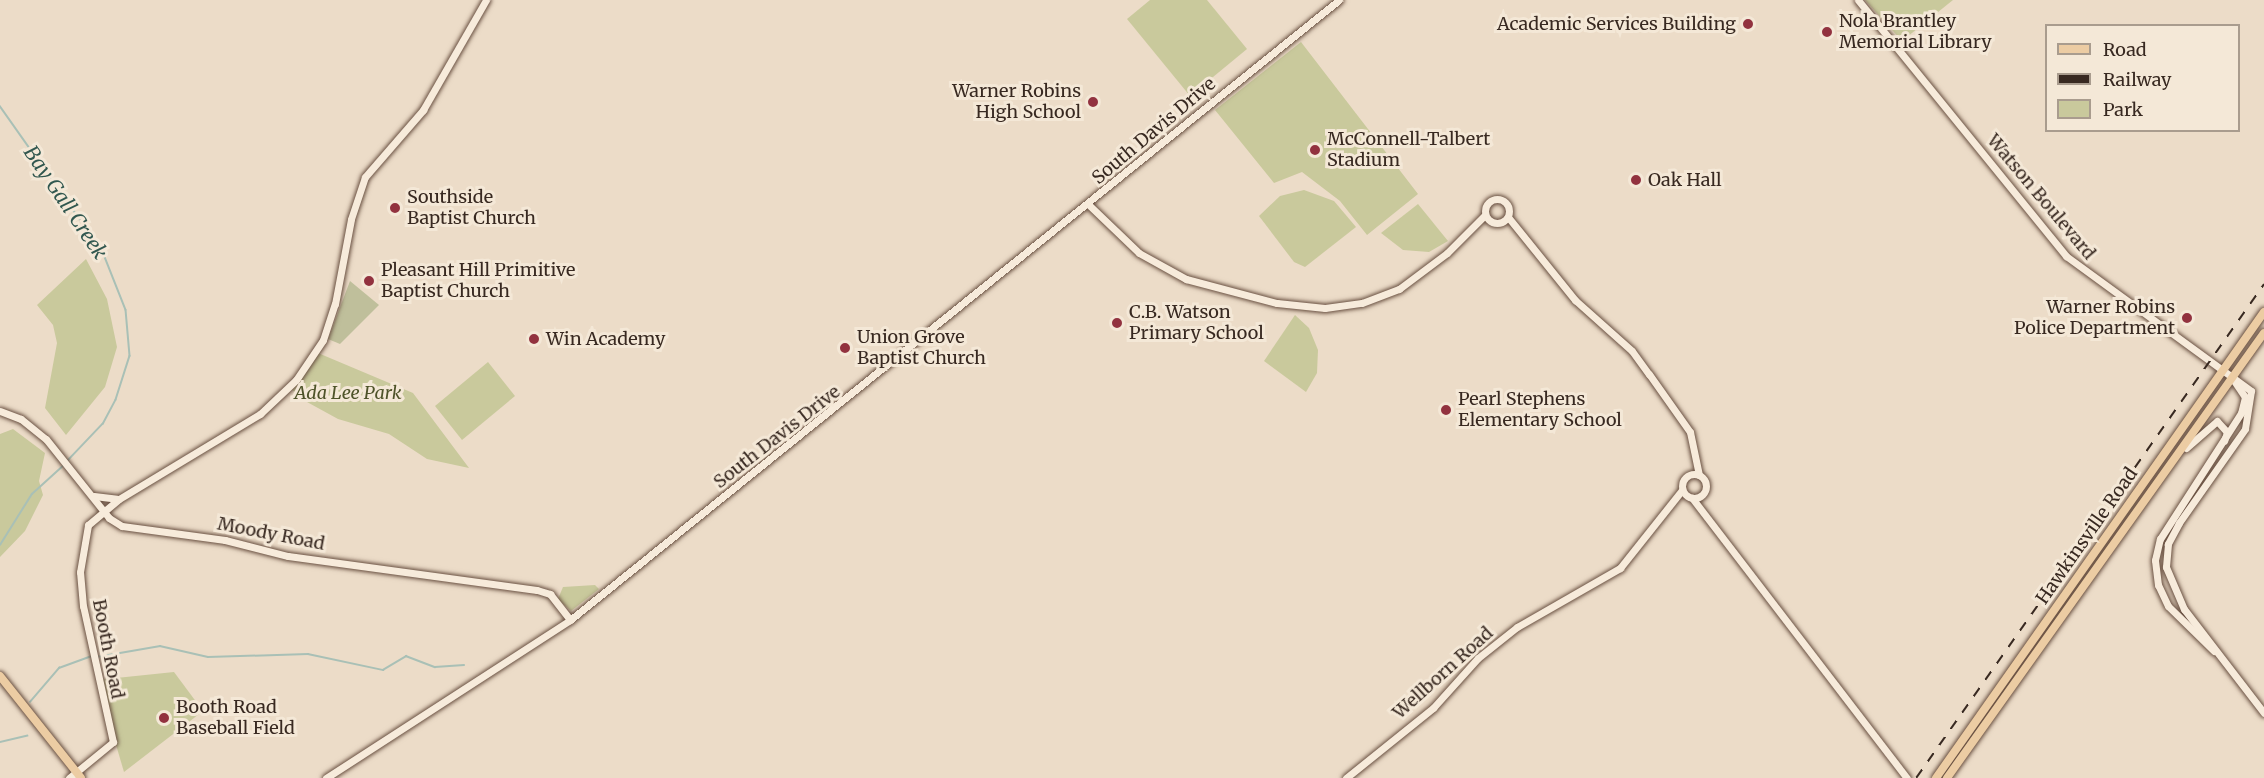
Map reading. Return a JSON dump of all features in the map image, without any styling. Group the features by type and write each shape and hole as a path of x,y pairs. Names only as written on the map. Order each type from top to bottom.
{"main road":[{"name":"Hawkinsville Road","path":"1936,778 2264,312"},
{"name":"Hawkinsville Road","path":"1947,778 2178,457 2264,333"},
{"path":"0,676 78,775"}],"street":[{"path":"103,511 260,414 316,354 340,290 351,219 365,177 423,110 486,0"},
{"name":"South Davis Drive","path":"326,778 570,620 1089,206 1339,0"},
{"name":"Watson Boulevard","path":"1858,0 2066,256 2251,391 2252,411 2180,523 2166,555 2178,599 2214,651 2264,713"},
{"path":"1477,228 1485,215 1489,201 1500,199 1509,207 1508,217 1517,234 1575,300 1632,351 1689,432 1699,475 1706,484 1703,494 1706,513"},
{"path":"1089,206 1130,246 1180,276 1270,302 1315,308 1362,303 1399,289 1477,228 1491,222 1500,223 1517,234"},
{"path":"1485,215 1491,222"},
{"path":"1500,223 1508,217"},
{"name":"Watson Boulevard","path":"2214,651 2168,606 2158,585 2155,560 2160,539 2216,457 2245,403 2233,379"},
{"name":"Moody Road","path":"0,411 21,419 53,447 103,511 135,530 537,590 550,594 570,620"},
{"path":"2178,457 2217,421 2227,432 2216,457"},
{"path":"1687,495 1694,456"},
{"path":"1690,474 1699,475"},
{"path":"88,492 101,501 119,499"},
{"path":"1687,495 1703,494"},
{"path":"1687,495 1706,513 1907,778"},
{"name":"Wellborn Road","path":"1346,778 1433,708 1478,658 1517,627 1620,568 1670,505 1687,495"},
{"name":"Booth Road","path":"69,778 78,775 113,742 92,657 80,572 88,525 103,511"}],"green space":[{"path":"1150,0 1207,0 1247,49 1190,96 1127,19"},
{"path":"1865,0 1953,0 1902,41"},
{"name":"McConnell-Talbert Stadium","path":"1301,42 1418,194 1367,235 1340,201 1302,172 1274,183 1215,110"},
{"path":"1304,190 1334,201 1356,227 1305,267 1294,262 1259,216 1280,196"},
{"path":"1418,204 1448,241 1429,252 1403,250 1381,233"},
{"path":"86,259 107,299 117,347 105,387 66,435 45,408 57,343 53,325 37,305"},
{"path":"350,281 379,305 340,344 328,339"},
{"path":"1295,315 1309,328 1318,350 1317,373 1306,392 1264,361"},
{"name":"Ada Lee Park","path":"318,353 413,393 469,468 427,459 389,434 338,419 307,402 291,389"},
{"path":"488,362 515,396 462,440 435,406"},
{"path":"13,429 45,453 39,481 43,495 25,531 0,557 0,434"},
{"path":"595,585 599,589 571,611 558,599 563,587"},
{"path":"174,672 203,711 124,772 97,680"}],"waterway":[{"name":"Bay Gall Creek","path":"0,106 103,252 126,310 130,356 116,400 103,424 67,462"},
{"name":"Bay Gall Creek","path":"0,545 32,494 64,465"},
{"path":"97,657 160,646 208,657 308,654 383,670 406,656 435,667 464,665"},
{"path":"30,702 59,668 90,657"},
{"path":"0,742 27,736"}],"railway":[{"path":"1916,778 2264,284"}],"place":[{"name":"Academic Services Building","path":"1748,24"},
{"name":"Nola Brantley Memorial Library","path":"1827,32"},
{"name":"Warner Robins High School","path":"1093,102"},
{"name":"McConnell-Talbert Stadium","path":"1315,150"},
{"name":"Oak Hall","path":"1636,180"},
{"name":"Southside Baptist Church","path":"395,208"},
{"name":"Pleasant Hill Primitive Baptist Church","path":"369,281"},
{"name":"Warner Robins Police Department","path":"2187,318"},
{"name":"C.B. Watson Primary School","path":"1117,323"},
{"name":"Win Academy","path":"534,339"},
{"name":"Union Grove Baptist Church","path":"845,348"},
{"name":"Pearl Stephens Elementary School","path":"1446,410"},
{"name":"Booth Road Baseball Field","path":"164,718"}]}
